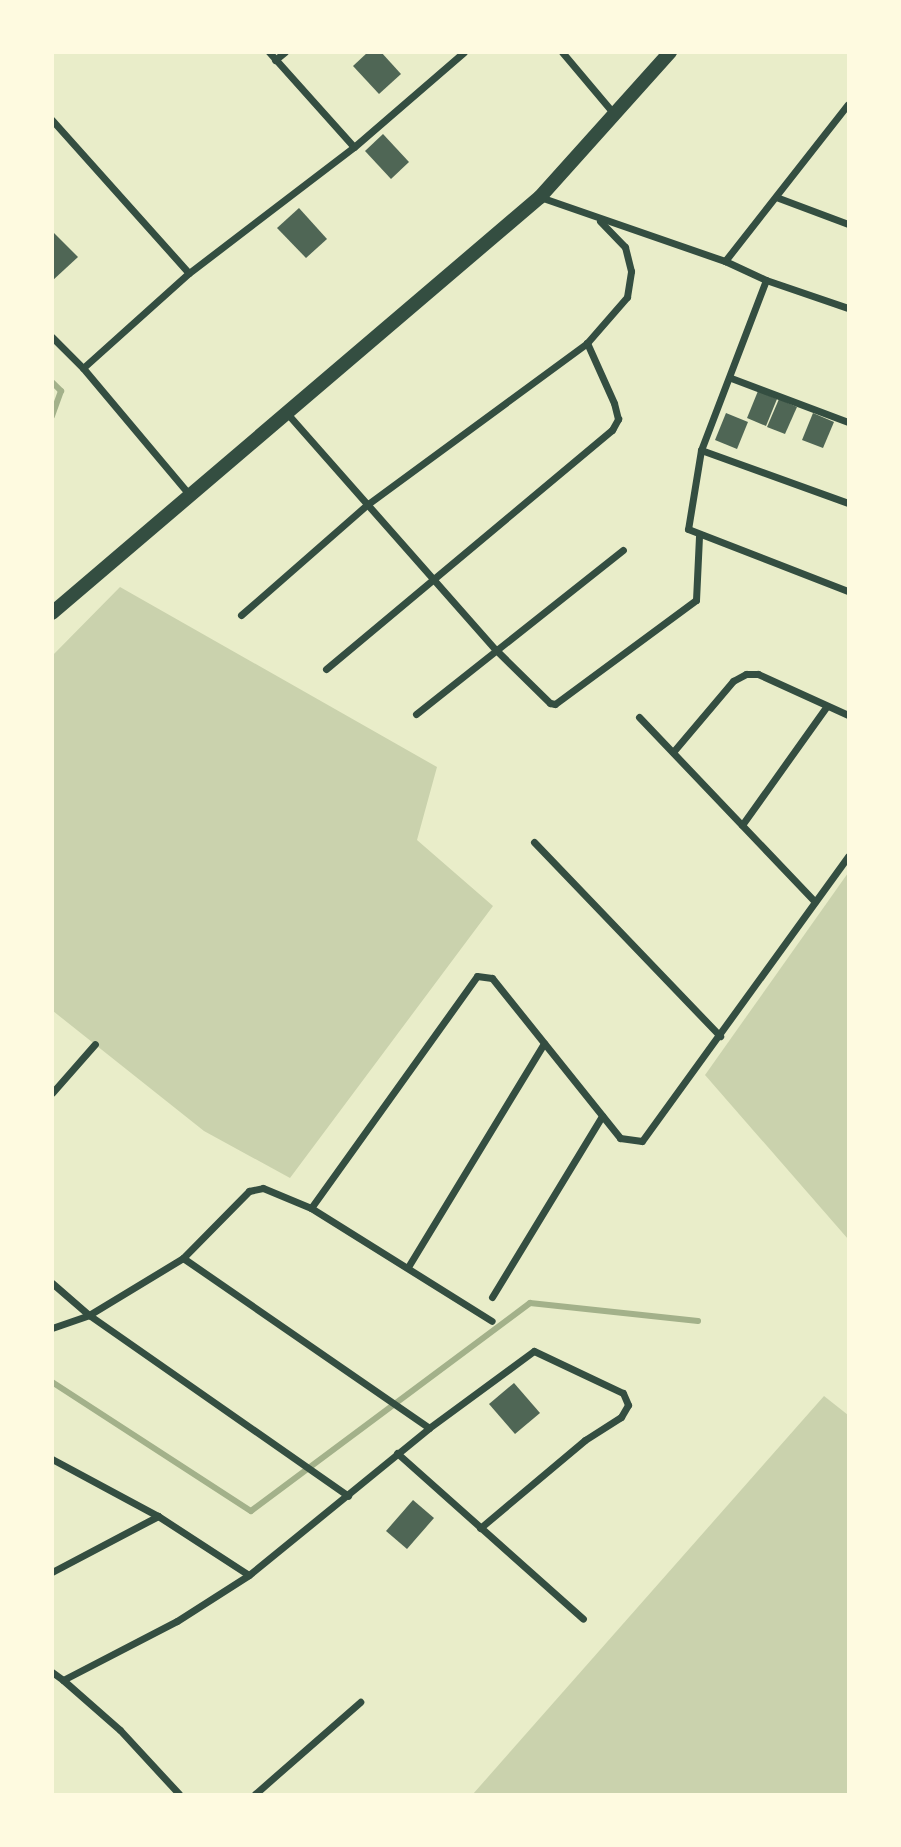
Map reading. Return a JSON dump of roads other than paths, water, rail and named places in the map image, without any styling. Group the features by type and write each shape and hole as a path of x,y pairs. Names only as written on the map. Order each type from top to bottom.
{"main road":[{"path":"52,612 188,493 540,197 670,52"}],"street":[{"path":"269,52 354,147"},
{"path":"275,60 285,52"},
{"path":"83,368 189,273 354,147 464,52"},
{"path":"562,52 615,115"},
{"path":"725,261 848,105"},
{"path":"52,120 189,273"},
{"path":"540,197 600,221 725,261 766,280 849,309"},
{"path":"775,197 849,224"},
{"path":"240,615 368,504 587,343 632,288 625,247 600,221"},
{"path":"766,280 731,378 701,450 688,522 692,533 849,591"},
{"path":"52,337 83,368 188,493"},
{"path":"326,669 612,430 618,419 614,403 587,343"},
{"path":"731,378 849,422"},
{"path":"285,411 544,701 555,704 696,600 699,536"},
{"path":"701,450 849,503"},
{"path":"416,714 623,550"},
{"path":"673,752 733,681 746,674 758,674 849,715"},
{"path":"742,825 827,705"},
{"path":"639,716 815,902"},
{"path":"534,842 720,1036"},
{"path":"312,1208 477,976 492,978 620,1138 642,1141 849,856"},
{"path":"408,1267 544,1043"},
{"path":"52,1093 96,1044"},
{"path":"492,1297 602,1116"},
{"path":"52,1328 89,1315 183,1258 256,1188 312,1208 492,1321"},
{"path":"183,1258 429,1428"},
{"path":"52,1283 89,1315 348,1496"},
{"path":"63,1680 177,1621 249,1576 397,1453 534,1351 623,1393 628,1405 621,1417 585,1440 480,1528"},
{"path":"397,1453 583,1619"},
{"path":"52,1459 158,1516 249,1576"},
{"path":"52,1572 158,1516"},
{"path":"52,1672 120,1730 179,1794"},
{"path":"255,1794 360,1702"}],"waterway":[{"path":"52,382 61,391 52,416"},
{"path":"52,1382 251,1511 530,1303 698,1321"}]}
